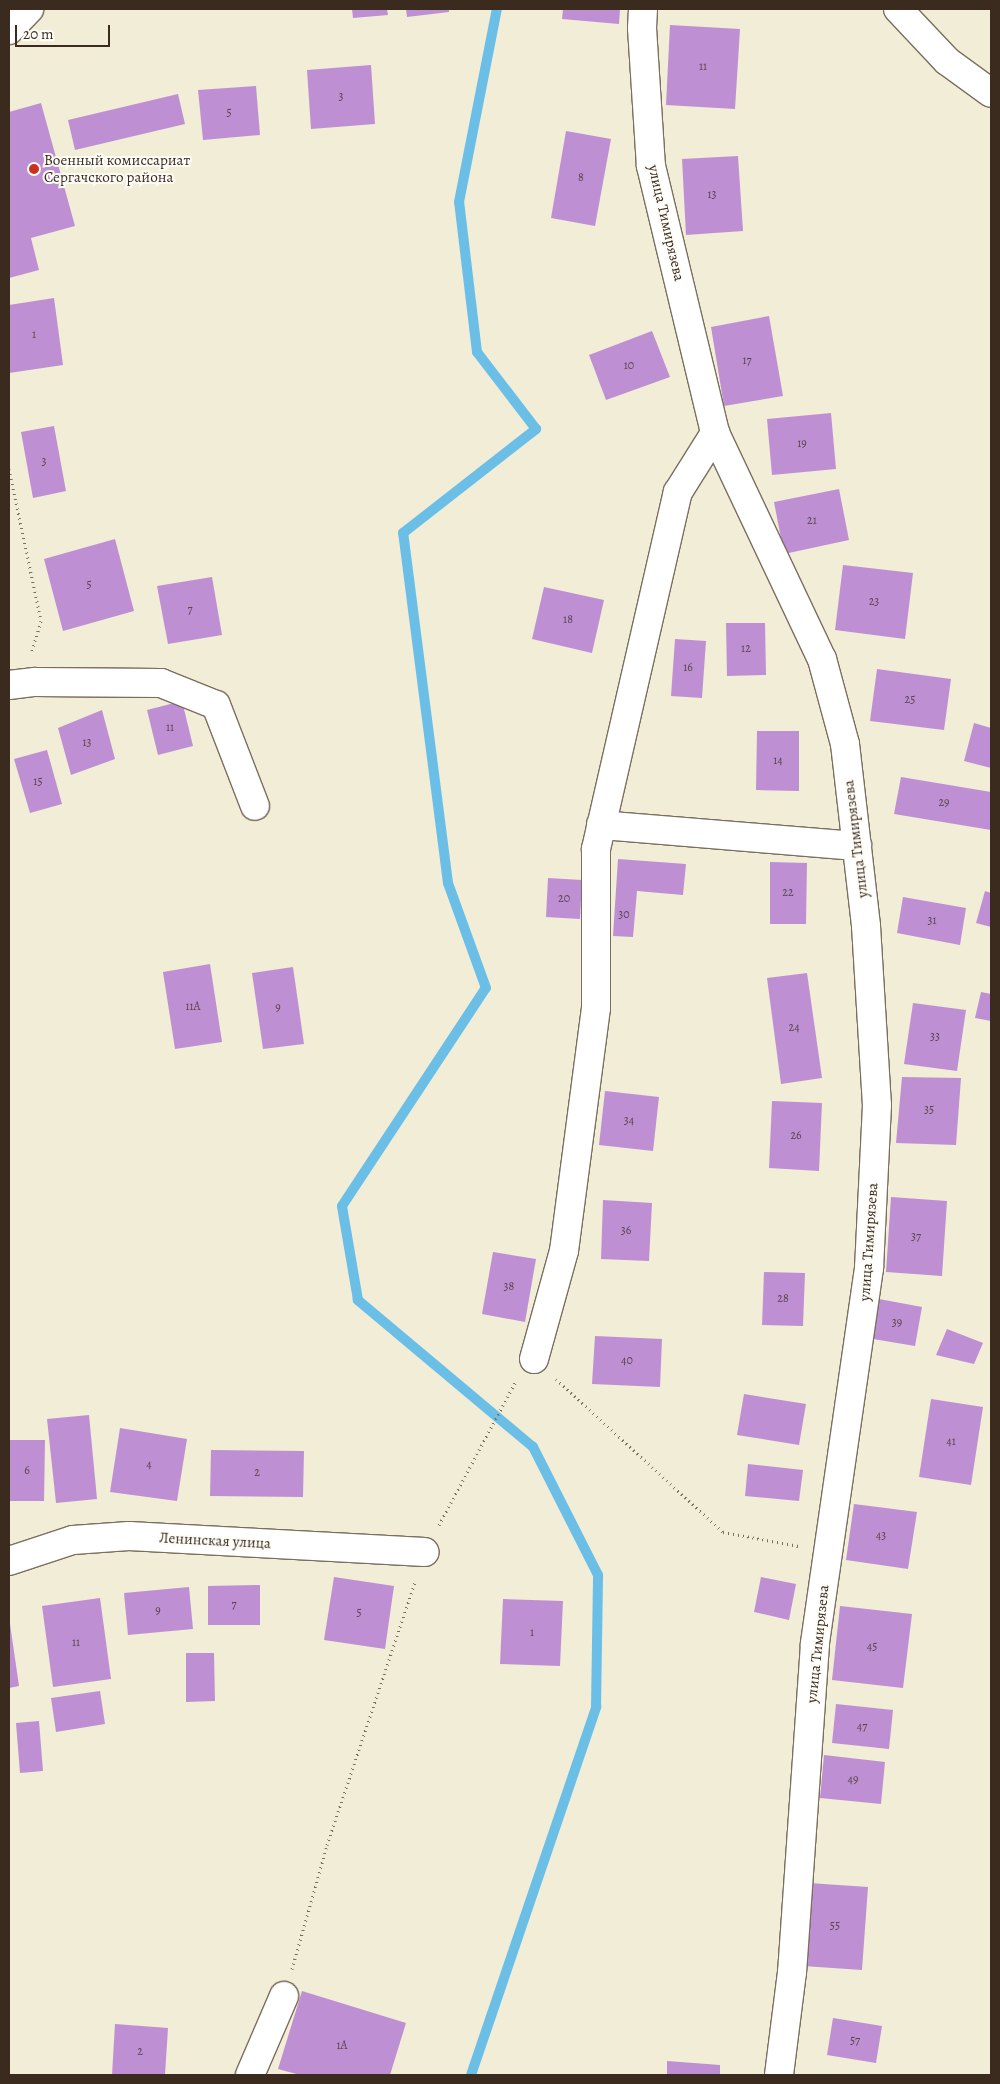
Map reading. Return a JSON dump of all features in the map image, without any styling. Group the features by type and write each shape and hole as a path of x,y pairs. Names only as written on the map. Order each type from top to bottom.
{"street":[{"path":"9,12 28,9"},
{"path":"9,30 28,9"},
{"name":"улица Тимирязева","path":"643,9 642,28 651,166 716,433 822,659 845,744 866,926 877,1105 870,1268 815,1644 792,1972 779,2075"},
{"path":"898,9 947,61 991,93"},
{"path":"526,1368 564,1251 596,1008 596,849 678,492 716,433"},
{"path":"9,685 35,682 161,683 216,705 255,806"},
{"path":"601,825 857,846"},
{"name":"Ленинская улица","path":"9,1561 73,1540 129,1536 425,1552"},
{"path":"250,2075 284,1996"}],"path":[{"path":"9,469 41,621 30,660"},
{"path":"284,1996 327,1845 425,1552 484,1436 526,1368 723,1532 828,1551"}],"building":[{"path":"352,9 387,9 388,15 353,18"},
{"path":"406,9 449,9 449,12 407,17"},
{"path":"563,9 620,9 619,24 562,19"},
{"path":"670,25 740,29 735,109 666,105"},
{"path":"371,65 375,124 311,129 307,70"},
{"path":"256,86 260,135 203,140 198,90"},
{"path":"178,94 185,124 75,150 68,120"},
{"name":"Военный комиссариат Сергачского района","path":"41,103 75,226 31,238 39,270 9,278 9,112"},
{"path":"566,131 611,139 595,226 551,218"},
{"path":"738,156 743,231 686,235 682,159"},
{"path":"54,298 63,365 9,373 9,305"},
{"path":"769,316 783,396 724,406 711,327"},
{"path":"652,331 670,377 606,400 589,355"},
{"path":"831,413 836,469 772,475 767,419"},
{"path":"54,426 66,491 33,498 21,432"},
{"path":"839,489 849,540 784,554 774,502"},
{"path":"115,539 134,611 63,631 44,559"},
{"path":"843,565 913,573 905,639 835,630"},
{"path":"212,577 222,635 168,644 157,586"},
{"path":"544,587 604,600 592,653 532,639"},
{"path":"726,623 765,623 766,675 727,676"},
{"path":"675,639 706,641 702,698 671,696"},
{"path":"877,669 951,679 944,730 870,721"},
{"path":"182,701 193,746 158,755 147,710"},
{"path":"102,710 115,759 71,775 58,728"},
{"path":"974,723 991,728 991,768 964,761"},
{"path":"757,731 799,731 799,791 756,790"},
{"path":"47,750 62,804 30,813 14,759"},
{"path":"901,777 991,792 991,830 894,814"},
{"path":"618,859 686,864 683,895 637,891 633,937 613,936"},
{"path":"770,862 807,863 806,924 770,924"},
{"path":"548,878 582,880 580,919 546,917"},
{"path":"985,891 991,893 991,927 976,923"},
{"path":"903,897 966,908 960,945 897,933"},
{"path":"210,964 222,1042 175,1049 163,972"},
{"path":"293,967 304,1044 263,1049 252,973"},
{"path":"807,973 822,1078 781,1084 767,978"},
{"path":"981,992 991,994 991,1021 975,1018"},
{"path":"913,1003 966,1010 957,1071 904,1064"},
{"path":"902,1077 961,1078 956,1145 896,1143"},
{"path":"605,1091 659,1097 653,1151 599,1145"},
{"path":"772,1101 822,1103 819,1171 769,1168"},
{"path":"891,1197 947,1201 942,1276 886,1272"},
{"path":"603,1200 652,1203 649,1261 601,1259"},
{"path":"493,1252 536,1259 525,1322 482,1314"},
{"path":"764,1272 805,1273 803,1326 762,1325"},
{"path":"879,1299 922,1307 915,1346 873,1339"},
{"path":"947,1329 983,1343 974,1364 936,1355"},
{"path":"595,1336 662,1339 660,1387 592,1384"},
{"path":"744,1394 806,1404 799,1445 737,1435"},
{"path":"931,1399 983,1407 971,1485 919,1477"},
{"path":"89,1415 97,1499 56,1503 47,1419"},
{"path":"120,1428 187,1439 177,1501 110,1492"},
{"path":"9,1440 45,1440 44,1501 9,1501"},
{"path":"211,1450 304,1451 303,1497 210,1496"},
{"path":"748,1464 803,1470 799,1501 745,1496"},
{"path":"854,1504 917,1512 908,1569 846,1560"},
{"path":"334,1577 394,1586 385,1649 324,1640"},
{"path":"761,1577 796,1584 789,1620 754,1612"},
{"path":"260,1585 260,1625 208,1625 208,1586"},
{"path":"189,1587 193,1629 128,1635 124,1593"},
{"path":"100,1598 111,1679 53,1687 42,1606"},
{"path":"503,1599 563,1601 560,1666 500,1664"},
{"path":"840,1606 912,1614 903,1688 832,1680"},
{"path":"9,1617 19,1686 9,1688"},
{"path":"186,1653 214,1653 215,1701 186,1702"},
{"path":"100,1691 105,1724 56,1732 51,1698"},
{"path":"836,1704 893,1710 889,1749 832,1743"},
{"path":"39,1721 43,1771 20,1773 16,1723"},
{"path":"824,1755 885,1762 881,1804 820,1798"},
{"path":"809,1883 868,1887 862,1970 803,1966"},
{"path":"302,1991 406,2023 390,2075 300,2075 278,2069"},
{"path":"833,2018 882,2026 876,2063 827,2055"},
{"path":"115,2024 168,2028 165,2075 112,2075"},
{"path":"667,2061 720,2065 720,2075 667,2075"}],"waterway":[{"path":"471,2075 596,1707 598,1575 533,1447 358,1300 342,1206 486,988 448,883 403,533 536,429 477,352 459,202 497,9"}],"place":[{"name":"Военный комиссариат Сергачского района","path":"34,169"}]}
